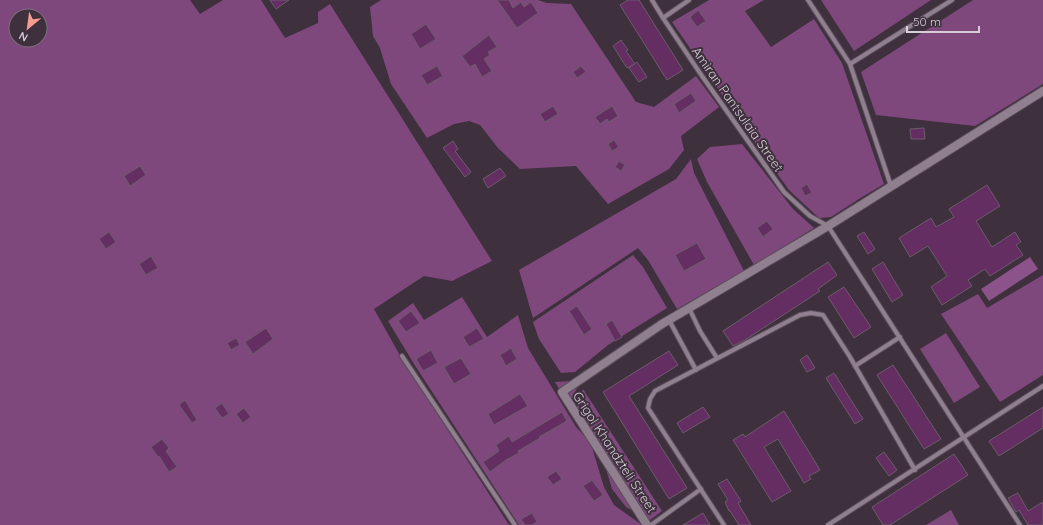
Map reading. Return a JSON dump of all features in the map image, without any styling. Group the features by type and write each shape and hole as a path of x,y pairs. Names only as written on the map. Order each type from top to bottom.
{"street":[{"name":"Amiran Pantsulaia Street","path":"652,0 702,76 784,192 810,216 828,226"},
{"path":"663,18 689,0"},
{"path":"808,0 850,64 891,186"},
{"path":"850,64 952,0"},
{"path":"696,370 669,320 828,226 1043,91"},
{"path":"828,226 1020,525"},
{"path":"689,308 700,331 717,358"},
{"path":"724,525 648,408 650,399 654,391 800,315 811,313 824,315 915,470"},
{"name":"Grigol Khandzteli Street","path":"647,525 562,392 669,320"},
{"path":"855,366 900,337"},
{"path":"402,356 515,525"},
{"path":"828,525 1043,386"},
{"path":"651,525 701,489"}],"shaded area":[{"path":"0,0 190,0 200,14 223,0 261,0 285,38 318,23 318,12 330,4 492,261 452,281 424,276 374,309 402,359 509,525 0,525"},
{"path":"381,0 538,0 547,3 571,4 636,102 654,107 696,76 719,107 681,136 684,150 669,169 608,204 576,166 520,169 498,148 480,125 469,121 454,124 427,138 391,84 380,48 373,36 370,7"},
{"path":"709,0 764,0 745,11 771,47 814,19 842,63 884,184 831,217 819,218 789,190 672,22"},
{"path":"821,0 931,0 854,51"},
{"path":"973,0 1043,0 1043,84 975,126 876,115 861,72"},
{"path":"742,144 793,209 814,228 754,265 707,182 697,159 710,147"},
{"path":"691,159 694,173 744,271 677,309 648,260 638,248 533,318 519,270 676,179"},
{"path":"633,255 643,267 667,308 608,345 575,372 561,373 539,339 533,322"},
{"path":"1030,257 1038,269 989,301 981,289"},
{"path":"1043,275 1043,375 1000,402 941,314 978,294 987,308"},
{"path":"462,297 487,337 518,315 528,348 576,427 590,441 604,487 614,505 642,525 519,525 414,364 388,321 413,303 424,320"},
{"path":"946,333 980,387 954,403 920,349"},
{"path":"586,369 576,390 570,408 555,382 571,381"},
{"path":"583,389 662,511 650,520 626,507 612,489 598,442 575,410"},
{"path":"951,510 959,525 926,525"}],"building":[{"path":"270,0 289,0 276,9"},
{"path":"497,0 509,0 513,8 521,2 524,7 531,2 538,13 517,28"},
{"path":"628,0 639,0 683,70 667,80 620,5"},
{"path":"698,10 706,21 697,27 690,17"},
{"path":"426,24 436,39 420,49 411,34"},
{"path":"489,35 497,47 488,52 490,55 484,59 492,71 482,77 475,64 470,67 462,56"},
{"path":"621,40 628,50 626,51 635,64 627,68 613,46"},
{"path":"637,62 647,77 639,82 629,68"},
{"path":"437,66 443,76 427,85 421,75"},
{"path":"581,66 586,72 577,78 573,72"},
{"path":"691,93 696,101 679,113 674,104"},
{"path":"553,106 558,114 545,122 540,114"},
{"path":"612,106 618,116 609,122 607,119 600,124 595,117"},
{"path":"924,128 925,139 911,139 910,129"},
{"path":"614,140 619,147 612,151 608,144"},
{"path":"453,141 458,149 455,151 471,172 465,177 443,148"},
{"path":"619,161 625,165 621,171 615,167"},
{"path":"140,166 146,175 130,186 124,176"},
{"path":"500,168 506,176 488,188 483,179"},
{"path":"807,184 812,193 805,196 801,188"},
{"path":"987,185 1000,206 976,221 992,247 1015,232 1021,242 1016,245 1023,255 990,276 985,269 968,280 972,286 942,305 931,287 947,276 928,246 910,257 899,238 931,218 936,227 954,217 949,209"},
{"path":"767,221 773,229 763,237 757,228"},
{"path":"109,232 116,242 106,249 99,239"},
{"path":"864,232 875,249 868,254 857,236"},
{"path":"697,243 706,259 684,271 675,255"},
{"path":"151,256 158,268 146,275 139,264"},
{"path":"828,262 837,275 818,289 820,291 745,340 733,346 723,331"},
{"path":"883,262 903,295 892,302 872,269"},
{"path":"844,287 871,327 854,338 828,297"},
{"path":"577,306 592,329 584,335 569,311"},
{"path":"411,311 420,323 406,332 398,321"},
{"path":"612,320 622,337 615,341 606,324"},
{"path":"266,328 273,339 253,354 245,342"},
{"path":"477,328 484,339 469,347 463,337"},
{"path":"236,338 240,345 231,350 227,343"},
{"path":"511,348 517,359 506,366 500,355"},
{"path":"431,350 438,363 423,371 416,359"},
{"path":"669,351 678,365 629,396 687,488 669,499 603,392"},
{"path":"807,355 815,368 807,372 800,360"},
{"path":"461,358 471,374 454,384 444,367"},
{"path":"893,365 941,439 924,449 877,375"},
{"path":"834,373 863,419 855,424 826,378"},
{"path":"520,394 528,406 494,425 488,414"},
{"path":"185,400 197,420 192,423 179,405"},
{"path":"222,403 229,414 222,418 215,408"},
{"path":"703,407 710,417 683,433 677,423"},
{"path":"1043,407 1043,428 999,456 989,441"},
{"path":"244,408 251,417 243,423 236,414"},
{"path":"784,411 820,470 809,476 811,479 804,483 778,439 764,447 791,491 772,502 733,440 743,434 745,437"},
{"path":"562,412 567,421 539,437 540,438 518,451 519,453 506,460 490,472 483,462 499,451 496,445 509,436 512,442"},
{"path":"162,439 169,448 166,451 177,467 169,472 159,456 158,457 151,447"},
{"path":"884,452 897,470 889,476 876,458"},
{"path":"954,454 968,475 890,525 883,525 872,507"},
{"path":"556,471 562,479 553,485 547,477"},
{"path":"727,479 741,501 738,503 751,525 739,525 729,511 725,502 728,500 718,484"},
{"path":"592,480 603,495 594,501 583,486"},
{"path":"1018,493 1028,511 1043,502 1043,525 1028,525 1019,510 1016,512 1008,498"},
{"path":"532,513 537,522 532,525 525,525 521,519"},
{"path":"703,513 710,525 683,525"}]}
